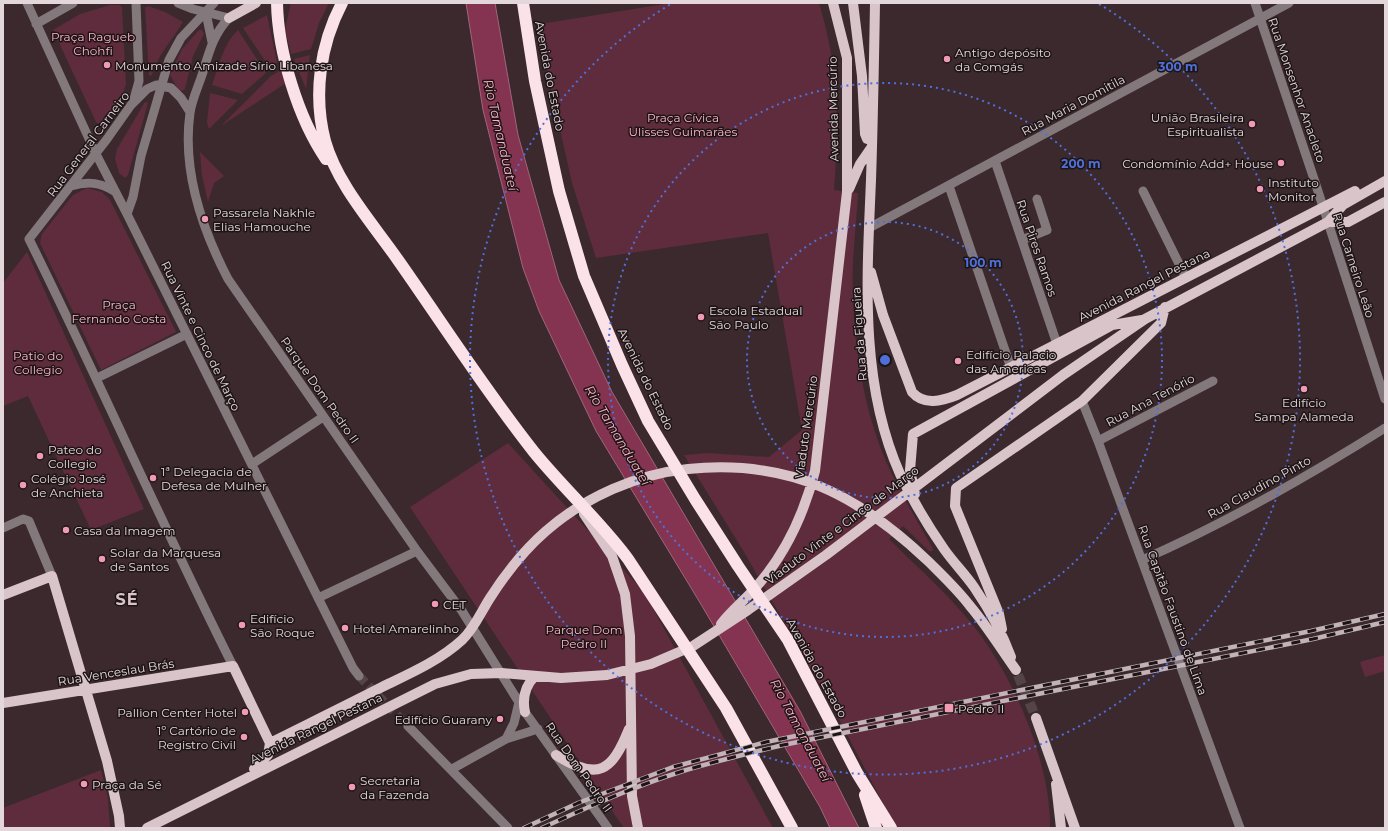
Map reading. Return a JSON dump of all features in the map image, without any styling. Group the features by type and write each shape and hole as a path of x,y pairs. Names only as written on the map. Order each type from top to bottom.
{"highway":[{"path":"277,3 277,21 282,49 300,106 317,144 417,287 489,394 567,491 613,538 662,607 726,708 792,828"},
{"path":"342,3 327,40 318,96 326,143 342,180"},
{"name":"Avenida do Estado","path":"522,3 535,81 559,191 584,276 622,364 648,421 695,499 788,640 857,773 891,828"},
{"name":"Avenida do Estado","path":"857,773 876,828"}],"main road":[{"path":"229,18 256,3"},
{"name":"Avenida Mercúrio","path":"833,3 847,58 847,192"},
{"path":"847,192 860,164 871,148 865,134 862,76 853,3"},
{"name":"Rua da Figueira","path":"875,3 868,262 870,352 878,406 886,436 900,474 944,548 973,586 1003,636 1017,672"},
{"path":"836,15 845,25 856,68 862,76"},
{"name":"Avenida Rangel Pestana","path":"934,402 957,395 1323,207 1384,181"},
{"name":"Avenida Rangel Pestana","path":"1165,308 1328,222 1343,205 1384,181"},
{"name":"Viaduto Mercúrio","path":"713,634 759,584 782,553 795,529 807,500 819,442 847,192"},
{"name":"Avenida Rangel Pestana","path":"1328,222 1348,222 1385,202"},
{"path":"1323,207 1328,210 1343,205"},
{"path":"868,262 891,337 909,388 916,397 934,402 936,405 937,420"},
{"path":"1003,636 999,614 955,506 956,488 1082,401 1161,323 1165,308"},
{"name":"Viaduto Vinte e Cinco de Março","path":"502,673 538,676 584,677 629,670 672,656 713,634 826,555 1063,375 1145,319 1165,308"},
{"name":"Avenida Rangel Pestana","path":"918,506 910,470 913,434 1112,325 1145,319"},
{"name":"Avenida Rangel Pestana","path":"270,743 419,669 443,655 462,640 507,573 526,550 547,530 570,513 595,498 649,476 678,470 707,467 736,467 765,470 794,477 821,486 848,499 873,514 896,532 951,584 971,606 1017,672"},
{"path":"567,491 612,556 625,594 630,636 632,802 638,828"},
{"path":"3,595 52,576 107,761 119,816 120,828"},
{"path":"233,666 270,743 268,755 265,760 244,778"},
{"name":"Rua Venceslau Brás","path":"3,703 233,666"},
{"name":"Avenida Rangel Pestana","path":"147,828 244,778 435,684 471,674 502,673"},
{"path":"528,716 524,694 528,684 538,676"},
{"path":"1036,718 1075,828"},
{"path":"556,755 579,767 600,769 612,763 618,756 631,725"},
{"path":"1054,770 1060,828"}],"street":[{"name":"Rua Vinte e Cinco de Março","path":"27,3 114,191 127,214 353,668 359,676"},
{"path":"36,24 73,3"},
{"path":"131,106 137,93 139,81 136,3"},
{"path":"178,3 206,13 229,18"},
{"path":"127,214 160,85 174,48 181,38 214,3"},
{"name":"Rua Monsenhor Anacleto","path":"1255,3 1323,207"},
{"name":"Rua Maria Domitila","path":"869,228 1260,17 1289,3"},
{"name":"Parque Dom Pedro II","path":"206,13 212,42"},
{"name":"Parque Dom Pedro II","path":"229,18 221,26 212,42 190,112 189,156 192,182 212,249 228,279 323,417 472,627 528,716"},
{"path":"160,85 171,88 190,112"},
{"name":"Rua General Carneiro","path":"97,378 29,239 96,154 131,106 147,89 160,85"},
{"name":"Rua Pires Ramos","path":"995,161 1057,344"},
{"path":"71,186 89,183 102,185 114,191"},
{"path":"949,186 1011,368"},
{"path":"1143,191 1186,278"},
{"path":"1022,240 1047,230 1037,199"},
{"name":"Rua Carneiro Leão","path":"1323,207 1381,375 1385,399"},
{"path":"187,334 97,378 156,508 233,666"},
{"name":"Rua Ana Tenório","path":"1098,441 1213,381"},
{"name":"Rua Capitão Faustino de Lima","path":"1082,401 1240,828"},
{"path":"252,464 323,417"},
{"name":"Rua Claudino Pinto","path":"1142,560 1251,507 1385,428"},
{"path":"3,528 23,519 28,520 52,576"},
{"path":"318,598 417,551"},
{"path":"506,739 514,723 519,702"},
{"name":"Rua Dom Pedro II","path":"528,716 608,828"},
{"path":"408,726 452,769 505,826"},
{"path":"452,769 506,739 538,729"}],"green space":[{"path":"291,3 329,3 319,23 311,49 291,54 285,29"},
{"name":"Praça Cívica Ulisses Guimarães","path":"671,3 819,3 826,27 834,73 836,96 837,141 834,190 858,193 853,263 853,306 857,349 864,391 880,448 901,492 933,549 932,551 929,551 903,526 889,539 943,591 963,613 1002,668 1027,720 1037,748 1049,802 1050,828 896,828 830,702 744,552 684,455 707,453 769,457 802,430 768,233 596,258 572,183 549,80 540,24"},
{"name":"Praça Ragueb Chohfi","path":"110,5 119,5 122,7 126,84 119,104 104,123 99,124 96,122 53,30 80,14"},
{"name":"Praça Ragueb Chohfi","path":"148,6 165,12 183,22 162,54 152,75 149,76 145,7"},
{"path":"267,15 277,62 270,68 243,28"},
{"path":"199,30 202,30 204,34 193,56 185,89 182,91 178,89 170,75 182,49"},
{"path":"238,30 266,73 242,94 212,85 225,49"},
{"path":"310,55 306,89 294,59"},
{"path":"281,70 286,83 221,126 271,76"},
{"path":"210,93 238,100 209,129 207,123"},
{"path":"145,102 148,103 128,175 125,178 119,173 115,159 117,149"},
{"path":"200,152 224,176 214,183 208,202 202,176"},
{"name":"Praça Fernando Costa","path":"87,188 102,192 110,200 176,332 101,370 40,243 42,234 73,195"},
{"name":"Patio do Collegio","path":"27,252 144,509 91,530 28,396 3,406 3,283"},
{"name":"Parque Dom Pedro II","path":"508,443 644,592 773,828 624,828 619,821 410,507"},
{"path":"1385,655 1385,671 1365,677 1360,662"},
{"name":"Praça da Sé","path":"101,770 108,799 110,828 3,828 3,808"}],"water":[{"name":"Rio Tamanduateí","path":"466,3 495,3 518,135 559,280 612,392 800,711 859,828 830,828 820,807 702,606 596,431 539,311 523,268 483,110"}],"tunnel":[{"path":"1018,675 1036,718"},
{"path":"359,676 408,726"}],"railway":[{"path":"524,828 578,803 673,767 766,742 1311,631 1385,614"},
{"path":"542,828 647,783 683,771 758,751 1313,639 1385,622"}],"place":[{"name":"Antigo depósito da Comgás","path":"947,59"},
{"name":"Monumento Amizade Sírio Libanesa","path":"107,65"},
{"name":"União Brasileira Espiritualista","path":"1252,124"},
{"name":"Condomínio Add+ House","path":"1281,163"},
{"name":"Instituto Monitor","path":"1260,189"},
{"name":"Passarela Nakhle Elias Hamouche","path":"205,219"},
{"name":"Escola Estadual São Paulo","path":"701,317"},
{"name":"Edifício Palacio das Americas","path":"958,361"},
{"name":"Edifício Sampa Alameda","path":"1304,389"},
{"name":"Pateo do Collegio","path":"40,456"},
{"name":"1ª Delegacia de Defesa de Mulher","path":"153,478"},
{"name":"Colégio José de Anchieta","path":"23,485"},
{"name":"Casa da Imagem","path":"66,530"},
{"name":"Solar da Marquesa de Santos","path":"102,559"},
{"name":"CET","path":"435,604"},
{"name":"Edifício São Roque","path":"242,625"},
{"name":"Hotel Amarelinho","path":"345,628"},
{"name":"Pedro II","path":"949,708"},
{"name":"Pallion Center Hotel","path":"245,712"},
{"name":"Edifício Guarany","path":"500,719"},
{"name":"1º Cartório de Registro Civil","path":"244,737"},
{"name":"Praça da Sé","path":"84,784"},
{"name":"Secretaria da Fazenda","path":"352,787"}],"district":[{"name":"SÉ","path":"127,599"}]}
